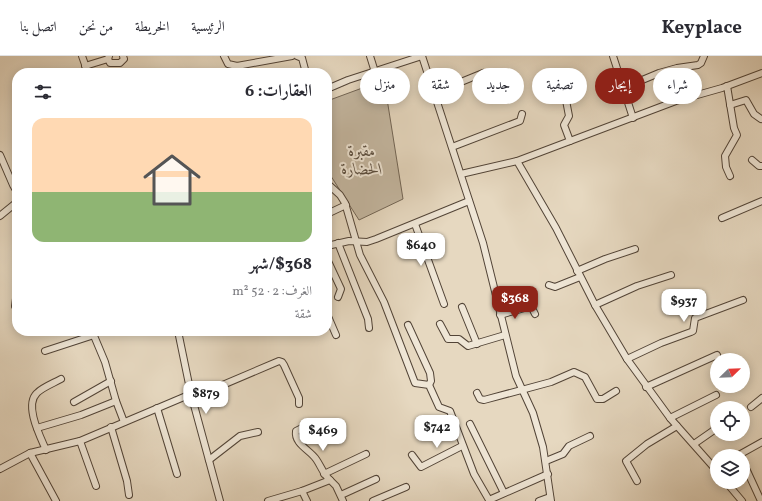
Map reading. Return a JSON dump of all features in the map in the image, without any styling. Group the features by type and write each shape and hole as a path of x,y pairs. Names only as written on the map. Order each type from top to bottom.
{"street":[{"path":"82,56 85,66 108,58 110,63 120,62 124,59 123,56"},
{"path":"224,56 228,64 237,66 275,57 292,56"},
{"path":"300,56 304,68"},
{"path":"370,56 374,68"},
{"path":"387,68 422,56 426,68"},
{"path":"613,56 617,68"},
{"path":"645,79 677,68 698,65 701,63 704,56"},
{"path":"461,174 517,161 687,97 727,86 762,73"},
{"path":"332,87 360,76"},
{"path":"727,86 734,128 737,135 725,156 726,167 730,176"},
{"path":"730,105 746,100 754,114 761,119"},
{"path":"438,104 483,243 516,376 538,426 546,461 550,499 539,501"},
{"path":"567,104 569,116 564,125 570,141"},
{"path":"628,104 633,118"},
{"path":"452,147 490,131 514,124 520,121 522,114"},
{"path":"0,155 2,167 12,184"},
{"path":"752,160 759,166 762,166"},
{"path":"517,161 556,228 595,306 627,359 670,418 710,462"},
{"path":"332,188 340,195 346,206 355,233 355,241 364,263 384,302 414,382 417,385 429,385"},
{"path":"332,245 355,241 371,241 470,201"},
{"path":"722,218 762,201"},
{"path":"0,216 12,206"},
{"path":"332,212 346,206"},
{"path":"415,224 444,304"},
{"path":"338,243 368,319 369,328"},
{"path":"577,271 605,258 635,249"},
{"path":"332,270 341,289 338,298"},
{"path":"595,306 637,286 671,275"},
{"path":"549,285 555,287 580,277"},
{"path":"627,359 660,343 693,331 695,318 742,300"},
{"path":"462,307 477,344"},
{"path":"500,315 528,307 532,308 535,314"},
{"path":"440,324 448,339 459,339 468,346 505,335"},
{"path":"408,325 430,373 431,381 429,385 439,407 450,411 462,446 488,501 548,474"},
{"path":"332,326 336,335"},
{"path":"45,351 85,336"},
{"path":"94,336 124,422"},
{"path":"179,336 191,396 220,501"},
{"path":"646,386 710,358"},
{"path":"0,469 30,453 80,441 157,408 279,361 284,365 299,398 299,404"},
{"path":"477,393 480,399 484,400 551,382 576,372 585,377 597,399 603,398 616,391"},
{"path":"46,450 37,428 31,405 32,399 37,393 61,379"},
{"path":"74,402 111,382"},
{"path":"670,418 716,395"},
{"path":"751,407 762,398"},
{"path":"37,428 75,417 116,401"},
{"path":"157,408 176,474"},
{"path":"470,424 504,493"},
{"path":"636,481 626,461 647,444 677,426"},
{"path":"111,427 127,481 129,495"},
{"path":"304,427 296,430 296,436 300,443 316,458 324,474 336,486 342,498 376,479"},
{"path":"209,460 240,436 258,432"},
{"path":"694,444 710,433"},
{"path":"546,461 563,454 569,446 590,436"},
{"path":"80,441 96,486"},
{"path":"750,449 762,442"},
{"path":"412,455 421,467 462,446"},
{"path":"30,453 56,501"},
{"path":"324,474 366,454"},
{"path":"750,477 761,501"},
{"path":"268,501 278,500 330,480"},
{"path":"373,501 406,488"},
{"path":"732,489 742,501"},
{"path":"302,491 307,501"}],"green space":[{"name":"مقبرة الحضارة","path":"360,89 360,104 388,104 403,199 359,220 332,178 332,99"}]}
